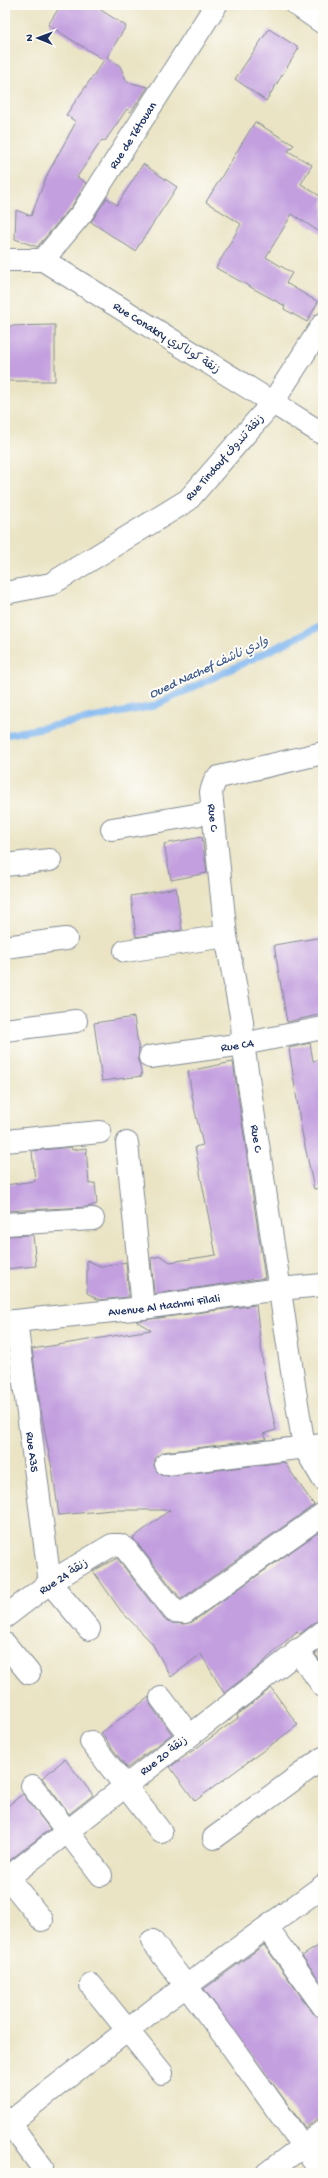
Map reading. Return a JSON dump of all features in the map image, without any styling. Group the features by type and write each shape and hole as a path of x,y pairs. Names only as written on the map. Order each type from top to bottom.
{"street":[{"name":"Rue de Tétouan","path":"43,260 82,214 216,5"},
{"path":"297,5 323,23"},
{"path":"5,260 43,260"},
{"name":"Rue Conakry زنقة كوناكري","path":"43,260 323,434"},
{"name":"Rue Tindouf زنقة تندوف","path":"5,593 50,584 188,500 273,402 323,324"},
{"path":"112,829 212,802 215,780 219,777 323,753"},
{"name":"Rue C","path":"212,802 226,936 242,1021 279,1289 313,1446 323,1479"},
{"path":"5,865 50,860"},
{"path":"125,951 226,936"},
{"path":"5,947 66,939"},
{"path":"5,1030 76,1021"},
{"name":"Rue C4","path":"150,1057 244,1044 323,1028"},
{"path":"5,1141 100,1132"},
{"path":"127,1143 142,1308"},
{"path":"5,1224 93,1219"},
{"name":"Avenue Al Hachmi Filali","path":"11,1322 142,1308 279,1289 323,1285"},
{"name":"Rue A35","path":"11,1322 50,1583"},
{"path":"166,1464 313,1446"},
{"name":"Rue 24 زنقة","path":"5,1617 50,1583 112,1545 120,1545 125,1548 174,1611 185,1612 323,1514"},
{"path":"50,1583 89,1629"},
{"name":"Rue 20 زنقة","path":"6,1879 297,1650 323,1632"},
{"path":"5,1644 29,1673"},
{"path":"297,1650 323,1686"},
{"path":"161,1698 189,1735"},
{"path":"91,1742 161,1832"},
{"path":"214,1838 323,1758"},
{"path":"32,1786 101,1875"},
{"path":"6,1879 42,1920"},
{"path":"42,2168 6,2122 186,1986 323,1886"},
{"path":"266,1928 323,2006"},
{"path":"152,1941 322,2173"},
{"path":"91,1986 162,2073"},
{"path":"267,2173 323,2131"}],"building":[{"path":"61,5 93,5 126,26 107,57 120,66 127,82 148,87 131,112 127,109 105,141 102,140 77,177 86,183 72,206 37,247 15,239 16,210 31,216 48,173 76,122 66,115 104,60 48,25"},
{"path":"269,29 299,48 266,101 235,79"},
{"path":"255,122 294,145 288,151 312,165 301,184 323,198 323,234 292,214 266,257 292,273 286,283 318,302 307,322 284,309 285,306 216,268 241,224 206,202"},
{"path":"143,164 177,187 135,251 91,222 107,198 117,205"},
{"path":"55,325 55,381 5,381 5,326"},
{"path":"202,837 207,873 171,880 164,844"},
{"path":"176,888 182,930 136,937 131,896"},
{"path":"323,937 323,976 319,976 323,998 323,1014 287,1022 274,945"},
{"path":"134,1017 139,1052 138,1059 142,1076 102,1081 94,1023"},
{"path":"310,1043 313,1061 323,1059 323,1188 314,1189 301,1127 289,1048"},
{"path":"233,1062 265,1278 154,1294 151,1258 161,1256 170,1262 216,1255 195,1147 203,1145 194,1107 188,1071"},
{"path":"71,1147 72,1150 86,1148 89,1184 95,1183 97,1204 87,1207 5,1211 5,1185 35,1181 32,1151"},
{"path":"33,1235 36,1266 5,1269 5,1236"},
{"path":"87,1260 102,1267 126,1262 129,1297 99,1300 87,1293"},
{"path":"256,1305 265,1380 276,1430 263,1434 267,1439 164,1452 155,1459 154,1466 161,1475 168,1476 284,1462 314,1505 181,1599 133,1538 170,1510 112,1510 59,1515 40,1406 32,1349 151,1330 136,1321"},
{"path":"323,1529 323,1620 315,1622 300,1634 297,1631 257,1668 224,1693 201,1654 171,1677 152,1643 121,1611 93,1571 117,1558 164,1619 173,1623 184,1624 192,1622"},
{"path":"323,1648 323,1665 315,1654"},
{"path":"271,1688 298,1725 195,1801 170,1767 238,1718 237,1715"},
{"path":"149,1697 151,1706 172,1734 127,1768 101,1733"},
{"path":"65,1759 93,1795 69,1814 42,1778"},
{"path":"23,1794 50,1829 5,1864 5,1808"},
{"path":"323,1943 323,1985 302,1956"},
{"path":"264,1945 313,2013 323,2018 323,2115 305,2128 204,1989"}],"waterway":[{"name":"Oued Nachef وادي ناشف","path":"5,735 154,706 323,625"}]}
